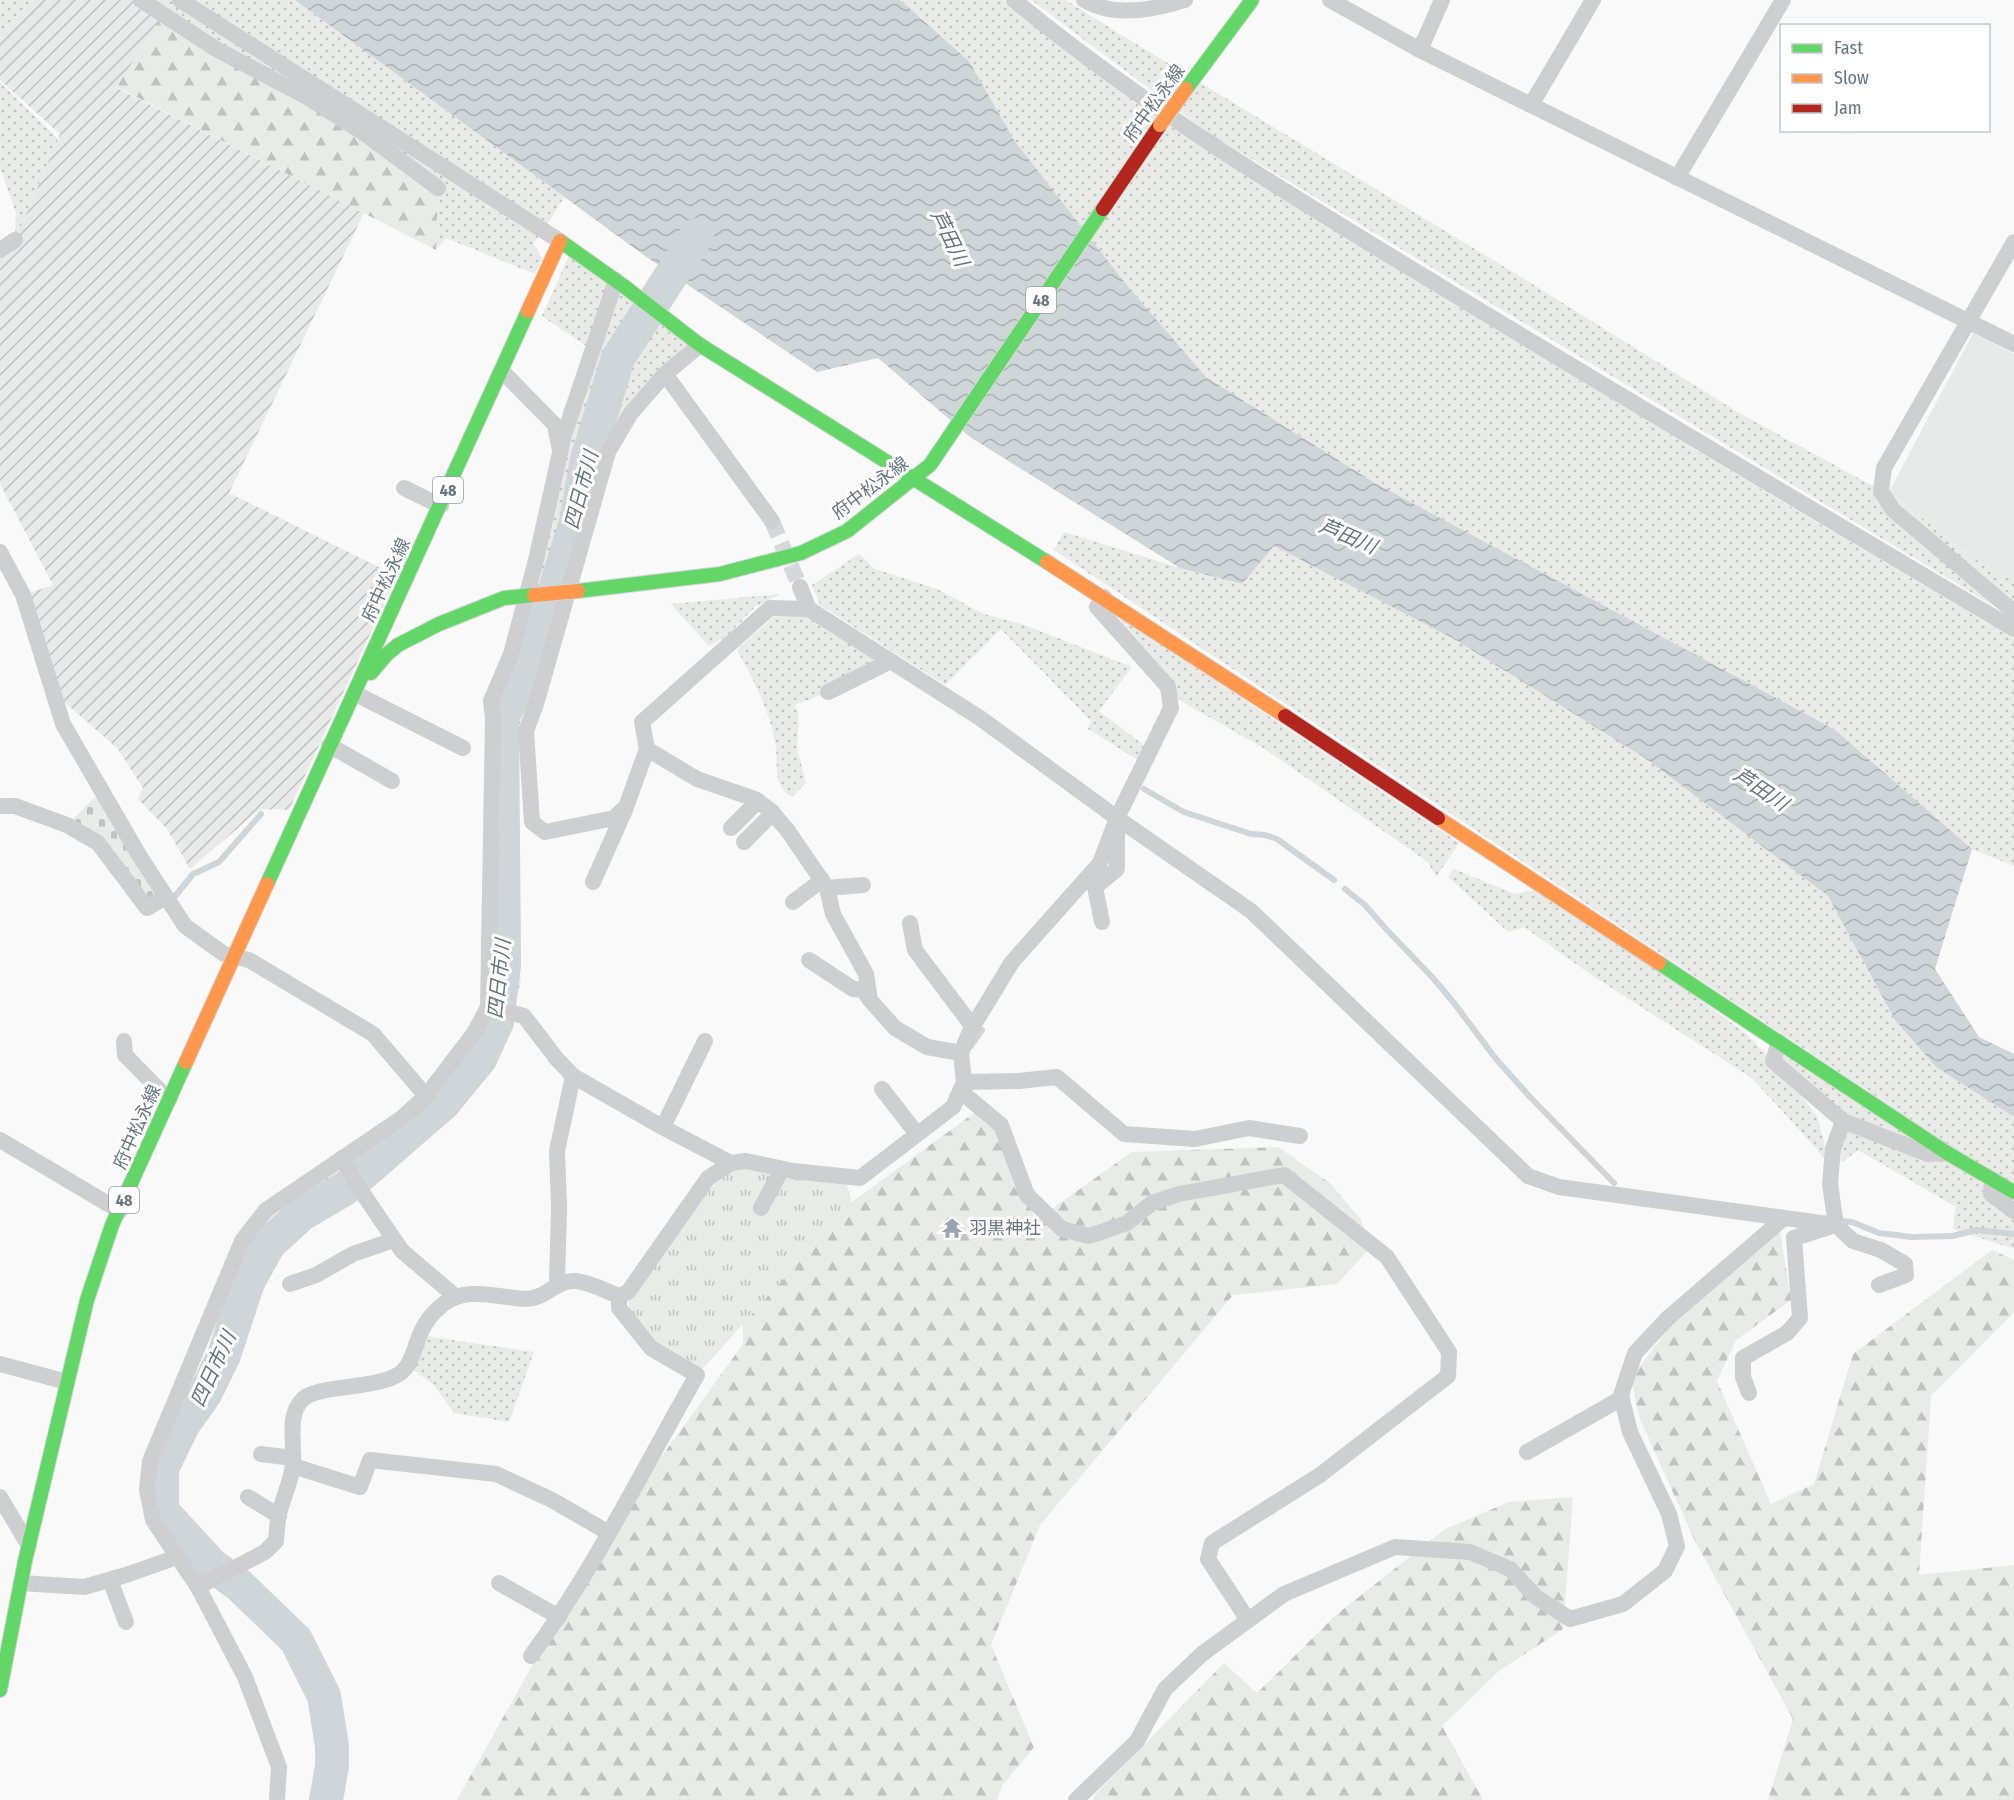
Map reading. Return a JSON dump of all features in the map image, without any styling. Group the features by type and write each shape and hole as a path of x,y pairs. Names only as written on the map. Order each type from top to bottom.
{"main road":[{"name":"府中松永線","path":"356,694 387,654 398,645 439,624 504,598 720,574 801,553 847,531 930,465 1156,131 1252,0"},
{"name":"府中松永線","path":"0,1690 29,1546 67,1382 87,1300 112,1225 331,742 356,694 560,241"},
{"path":"560,241 620,283 700,345 1104,597 1947,1153 2014,1192"}],"street":[{"path":"141,0 216,49 312,92 560,241"},
{"path":"180,0 312,92 438,188"},
{"path":"1014,0 1123,85 1292,197 1611,390 2014,629"},
{"path":"1084,0 1141,11 1185,0"},
{"path":"1330,0 1420,50 2014,344"},
{"path":"1420,50 1442,0"},
{"path":"1531,105 1593,0"},
{"path":"1677,178 1783,0"},
{"path":"0,250 15,240"},
{"path":"2014,242 1884,468 1881,491 1893,510 2014,612"},
{"path":"277,1800 279,1767 246,1677 205,1584 177,1557 153,1520 147,1490 150,1461 242,1242 266,1210 350,1172 426,1096 474,1033 488,1007 491,700 511,654 530,596 564,435 620,283"},
{"path":"626,807 614,818 545,832 532,822 526,731 536,704 608,452 631,412 665,374 700,345"},
{"path":"502,371 555,425 560,453"},
{"path":"665,374 772,521"},
{"path":"404,488 441,506"},
{"path":"0,552 22,595 63,724 139,855 185,926 224,954 249,960 374,1034 426,1096"},
{"path":"800,587 809,609"},
{"path":"488,1007 524,1016 573,1076 730,1162 746,1161 782,1169 860,1178 953,1107 962,1086 961,1053 973,1027 1012,962 1100,863 1117,818 1171,708 1168,687 1097,607 1104,597"},
{"path":"593,882 626,807 647,749 642,722 770,608 809,609 980,718 1117,818 1251,911 1527,1176 1559,1187 1836,1225 1853,1241 1881,1250 1905,1264 1906,1275 1879,1285"},
{"path":"828,692 891,661"},
{"path":"356,694 463,748"},
{"path":"331,742 392,781"},
{"path":"647,749 697,779 758,801 773,813 825,884 833,914 866,974 870,1000"},
{"path":"731,828 758,801"},
{"path":"0,806 15,806 67,825 98,843 147,908 166,897"},
{"path":"744,842 773,813"},
{"path":"1102,922 1095,887 1117,869 1117,818"},
{"path":"793,902 825,884 863,885"},
{"path":"910,923 915,950 924,973 973,1027"},
{"path":"809,960 853,989 863,990 895,1028 917,1042 927,1047 961,1053"},
{"path":"124,1041 125,1055 169,1100"},
{"path":"663,1127 705,1041"},
{"path":"1779,1042 1773,1062 1842,1121 1928,1154 1947,1153"},
{"path":"557,1284 559,1207 557,1151 573,1076"},
{"path":"962,1086 1057,1077 1124,1134 1195,1138 1249,1128 1300,1136"},
{"path":"962,1086 1001,1125 1027,1195 1062,1229 1089,1236 1126,1223 1152,1203 1179,1194 1284,1175 1386,1257 1449,1352 1448,1376 1320,1475 1212,1543 1208,1559 1248,1620"},
{"path":"882,1089 917,1134"},
{"path":"1836,1225 1830,1184 1833,1149 1842,1121"},
{"path":"0,1140 120,1211"},
{"path":"205,1584 265,1552 276,1541 279,1516 292,1462 294,1413 303,1398 321,1391 370,1384 399,1374 409,1362 422,1328 441,1306 455,1296 471,1294 528,1299 545,1294 557,1284 573,1281 584,1282 619,1296 628,1292 708,1178 730,1162"},
{"path":"761,1208 782,1169"},
{"path":"350,1172 402,1251 455,1296"},
{"path":"1992,1179 1991,1194 2014,1211"},
{"path":"1076,1800 1137,1741 1165,1689 1202,1654 1284,1594 1395,1547 1470,1552 1510,1569 1536,1597 1570,1619 1623,1604 1665,1571 1677,1546 1669,1514 1630,1432 1621,1395 1635,1353 1668,1318 1784,1218"},
{"path":"1749,1393 1743,1377 1743,1358 1787,1333 1800,1318 1794,1238 1836,1225"},
{"path":"290,1284 316,1275 353,1254 394,1240"},
{"path":"531,1656 559,1617 609,1533 697,1375 651,1348 619,1308 619,1296"},
{"path":"0,1364 67,1382"},
{"path":"1527,1452 1622,1398"},
{"path":"261,1454 292,1462 360,1487 370,1460 496,1474 552,1500 609,1533"},
{"path":"0,1497 29,1546"},
{"path":"248,1497 279,1516"},
{"path":"21,1583 84,1587 177,1557"},
{"path":"110,1580 126,1622"},
{"path":"499,1583 559,1617"}],"shaded area":[{"path":"32,0 140,0 162,14 117,88 364,213 229,493 397,576 289,810 260,809 190,869 167,829 138,799 143,788 118,749 53,692 23,595 53,585 0,484 0,250 15,240 60,134 0,80 0,39"},
{"path":"1973,333 2014,354 2014,581 1971,557 1889,492"}],"green space":[{"path":"0,0 32,0 0,39"},
{"path":"140,0 295,0 564,197 544,230 533,243 542,259 535,274 446,238 436,250 438,188"},
{"path":"900,0 1004,0 1168,125 1414,280 2014,639 2014,866 1972,849 1834,729 1375,483 1206,377 1126,284 1014,140 969,61"},
{"path":"1031,0 1066,0 1526,280 1739,413 1871,485 1889,492 1971,557 2014,581 2014,618 1210,134"},
{"path":"162,14 438,188 436,250 117,87"},
{"path":"0,82 58,139 15,240 16,213 0,168"},
{"path":"572,249 700,345 608,452 532,700 520,723 516,799 515,937 521,982 511,1013 483,1070 435,1129 384,1168 362,1192 307,1221 276,1253 245,1239 266,1211 403,1117 488,1007 493,719 592,350 542,316"},
{"path":"1064,532 1180,568 1242,584 1274,546 1454,639 1645,758 1828,896 1895,1020 1936,1067 2014,1117 2014,1188 1054,550"},
{"path":"859,554 875,569 937,589 984,614 1022,624 1132,667 1099,711 1150,750 1144,764 1088,729 1091,721 1001,629 945,685 820,605 812,585"},
{"path":"781,594 756,606 726,637 709,646 671,604"},
{"path":"809,615 886,659 828,692 795,705 799,717 797,748 806,783 792,797 785,792 778,779 775,742 769,718 737,650 773,617"},
{"path":"1119,616 1459,843 1436,877 1428,862 1265,749 1181,701 1132,646"},
{"path":"102,790 166,897 147,908 100,845 67,825"},
{"path":"1454,869 1515,894 1546,888 1744,1032 1777,1065 1779,1042 1947,1153 2014,1211 2014,1249 1953,1229 1956,1207 1858,1150 1841,1163 1842,1121 1781,1069 1817,1116 1831,1168 1752,1078 1593,976 1524,927 1508,932 1448,877"},
{"path":"981,1108 1001,1125 1036,1220 1132,1152 1278,1147 1331,1184 1361,1220 1371,1247 1337,1284 1233,1295 1040,1525 991,1645 1034,1747 1002,1786 997,1800 457,1800 607,1532 743,1344 743,1324 852,1202"},
{"path":"731,1163 844,1176 852,1203 697,1375 630,1322 628,1292"},
{"path":"1780,1230 1791,1300 1736,1340 1717,1381 1771,1504 1814,1484 1853,1354 1992,1250 2014,1260 2014,1312 1931,1396 1919,1575 2014,1565 2014,1800 1768,1800 1793,1719 1694,1539 1639,1417 1631,1378 1672,1324"},
{"path":"426,1336 534,1352 509,1422 454,1413 433,1384 413,1370"},
{"path":"1573,1497 1563,1629 1499,1671 1442,1726 1483,1800 1094,1800 1095,1795 1224,1663 1257,1693 1336,1615 1445,1529 1509,1502"}],"water":[{"name":"芦田川","path":"295,0 900,0 969,61 1014,140 1126,284 1206,377 1375,483 1834,729 1972,849 1935,969 1979,1037 2014,1054 2014,1117 1936,1067 1895,1020 1828,896 1645,758 1454,639 1274,546 1242,584 1180,568 970,437 878,358 817,372 645,256"}],"waterway":[{"name":"四日市川","path":"326,1800 332,1766 332,1746 324,1696 296,1640 239,1585 212,1565 162,1511 162,1468 183,1425 205,1394 224,1355 248,1282 269,1244 302,1214 346,1188 443,1104 480,1059 497,1022 504,965 502,716 521,685 543,628 576,522 587,460 618,358 697,235"},
{"path":"1144,789 1184,812 1251,834 1277,839 1334,880"},
{"path":"172,900 193,874 219,862 261,814"},
{"path":"1345,889 1365,905 1433,978 1496,1059 1614,1183"},
{"path":"971,1046 982,1030"},
{"path":"1838,1221 1852,1222 1879,1233 1912,1237 1952,1236 1977,1230 2014,1234"}],"tunnel":[{"path":"772,521 800,587"}],"traffic: fast":[{"path":"1186,89 1252,0"},
{"path":"578,591 720,574 801,553 847,531 930,465 1103,209"},
{"path":"560,241 625,287 700,345 1047,562"},
{"path":"267,884 528,311"},
{"path":"371,673 398,645 439,624 504,598 534,595"},
{"path":"1659,963 1947,1153 2014,1192"},
{"path":"0,1690 25,1561 87,1300 112,1225 186,1062"}],"traffic: slow":[{"path":"1160,125 1186,89"},
{"path":"528,311 560,241"},
{"path":"1047,562 1285,716"},
{"path":"534,595 578,591"},
{"path":"1438,818 1659,963"},
{"path":"186,1062 267,884"}],"traffic: jam":[{"path":"1103,209 1160,125"},
{"path":"1285,716 1438,818"}],"place":[{"name":"羽黒神社","path":"952,1228"}]}
